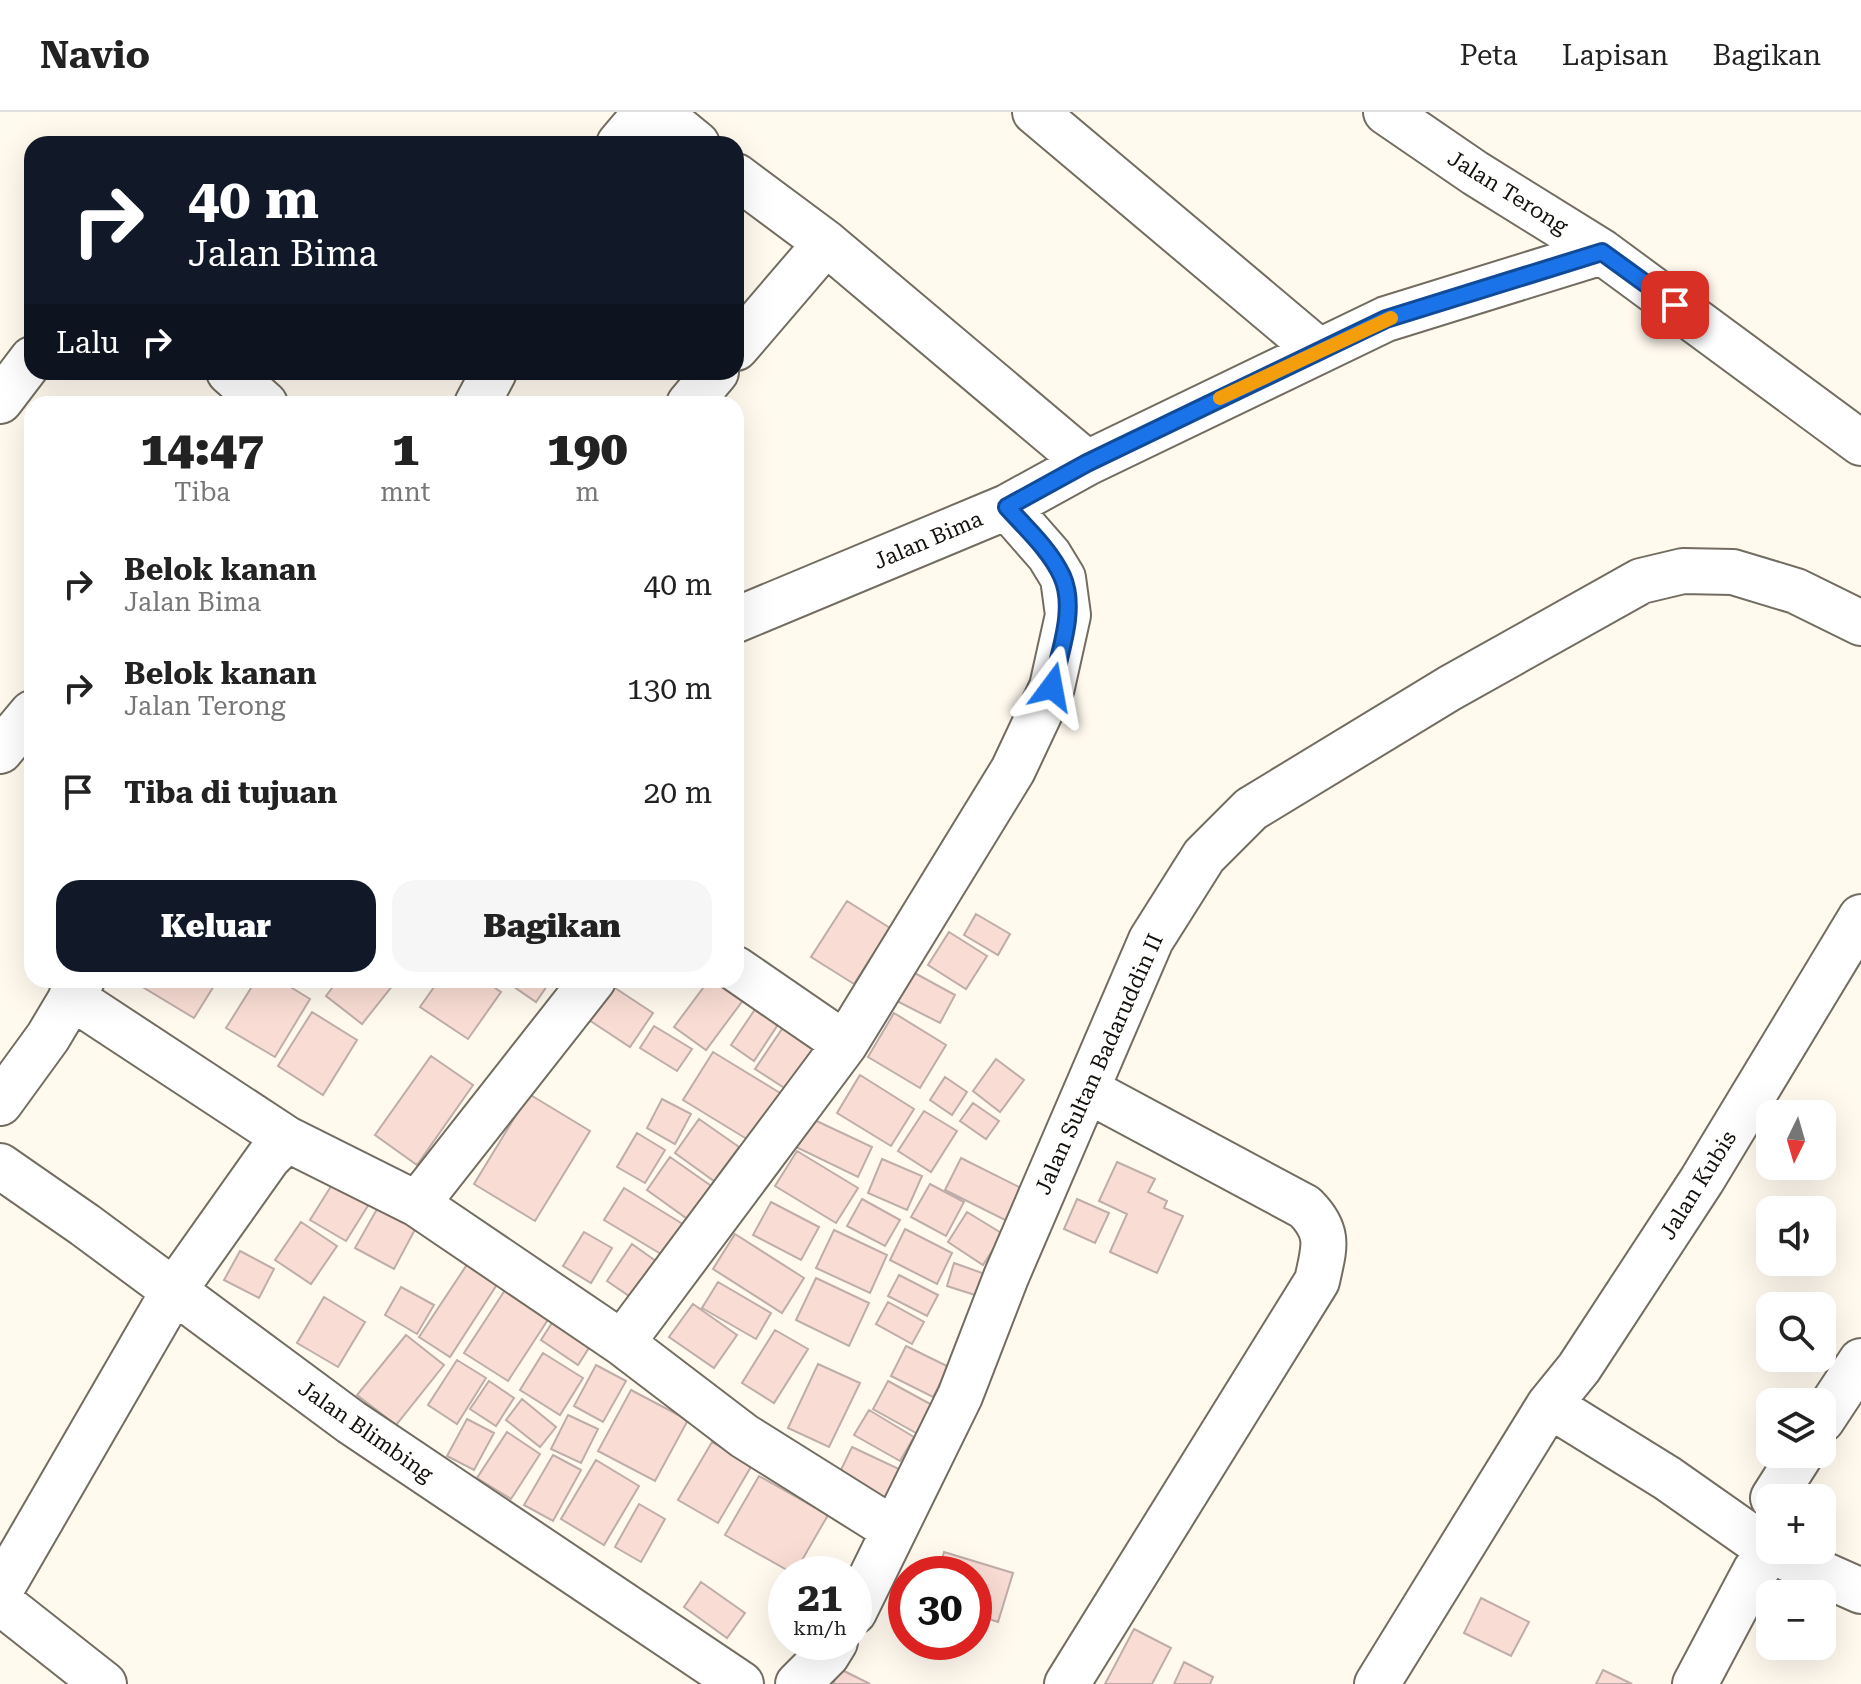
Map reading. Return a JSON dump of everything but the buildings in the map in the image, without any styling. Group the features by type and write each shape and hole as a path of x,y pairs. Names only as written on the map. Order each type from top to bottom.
{"street":[{"path":"626,136 646,112"},
{"path":"658,112 687,136"},
{"path":"1035,112 1319,351"},
{"name":"Jalan Terong","path":"1386,112 1475,173 1602,252 1861,443"},
{"path":"744,182 826,243 1087,463"},
{"path":"744,339 826,243"},
{"name":"Jalan Bima","path":"744,617 1007,507 1087,463 1386,319 1602,252"},
{"path":"0,401 24,370"},
{"path":"238,380 256,396"},
{"path":"696,396 709,380"},
{"path":"622,1343 845,1044 1013,770 1052,687 1068,615 1063,578 1049,555 1007,507"},
{"name":"Jalan Sultan Badaruddin II","path":"872,1575 960,1396 1006,1277 1151,940 1204,856 1251,809 1330,758 1641,581 1683,571 1733,572 1796,591 1861,623"},
{"path":"0,751 24,722"},
{"name":"Jalan Kubis","path":"1377,1684 1549,1405 1579,1368 1702,1180 1861,917"},
{"path":"744,975 845,1044"},
{"path":"0,1103 48,1037 76,988 287,1139 417,1204 622,1343 744,1436 894,1530"},
{"path":"417,1204 587,988"},
{"path":"0,1046 48,1037"},
{"path":"1067,1684 1317,1281 1325,1241 1319,1221 1305,1207 1087,1090"},
{"path":"0,1591 173,1292 268,1158 287,1139"},
{"name":"Jalan Blimbing","path":"0,1166 85,1225 351,1422 741,1684"},
{"path":"1836,1399 1861,1361"},
{"path":"1549,1405 1756,1516"},
{"path":"1695,1684 1757,1564"},
{"path":"1824,1564 1861,1591"},
{"path":"0,1602 104,1684"},
{"path":"798,1684 822,1660"}],"slow traffic":[{"path":"1220,398 1391,318"}],"route":[{"path":"1052,687 1068,615 1063,578 1049,555 1007,507 1087,463 1386,319 1602,252 1675,305"}]}
